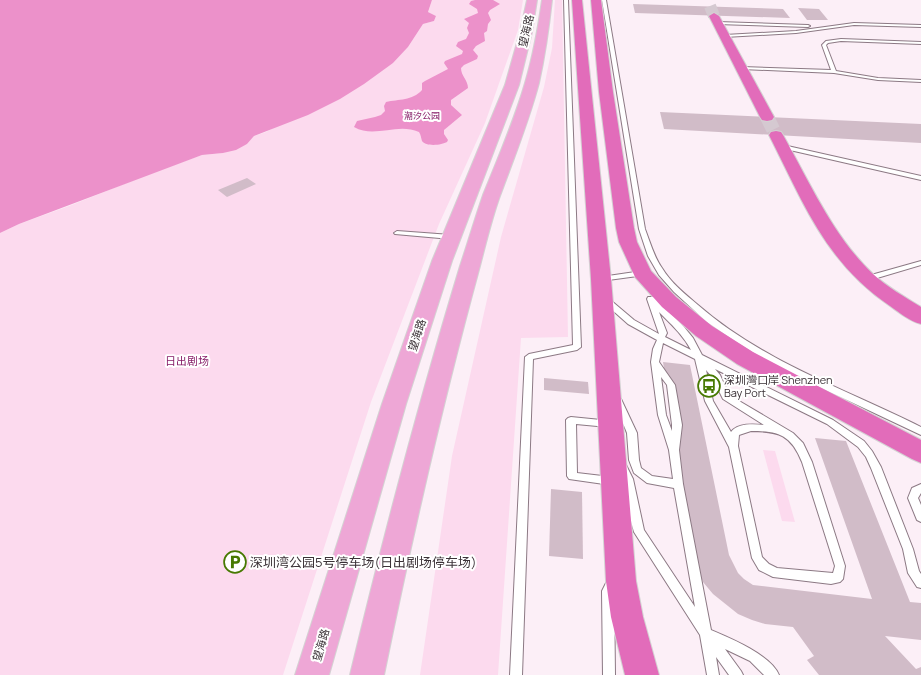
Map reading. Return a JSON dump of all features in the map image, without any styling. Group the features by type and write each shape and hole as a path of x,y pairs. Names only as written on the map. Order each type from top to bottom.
{"highway":[{"path":"577,0 602,288 622,581 627,617 642,675"},
{"path":"596,0 606,92 625,228 628,242 648,286 728,348 762,368 921,452"},
{"path":"716,19 767,117"},
{"path":"780,141 829,234 847,258 867,279 921,317"}],"main road":[{"name":"望海路","path":"312,675 394,404 451,236 512,85 526,32 532,0"},
{"name":"望海路","path":"367,675 385,593 430,412 470,266 491,198 519,124 532,83 543,33 547,0"}],"lane":[{"path":"516,675 529,357 577,347 566,0"},
{"path":"604,0 642,228 648,248 657,266 696,310 721,329 750,347 805,377 921,431"},
{"path":"716,19 832,28"},
{"path":"725,36 832,28 854,24 921,26"},
{"path":"834,72 825,51 824,45 827,42 841,40 921,43"},
{"path":"742,68 834,72 878,79 921,81"},
{"path":"780,141 921,178"},
{"path":"397,233 451,236"},
{"path":"867,279 921,263"},
{"path":"602,288 648,286"},
{"path":"648,286 652,306 662,328 662,338 657,349 655,362 662,415 674,450 678,484 713,675"},
{"path":"648,286 690,340 699,357 709,401 734,448 758,558 761,564 770,571 777,573 831,579 836,578 840,575 840,566 807,462 800,446 783,431 726,397 716,375 699,357"},
{"path":"602,288 631,322 818,415 846,432 861,444 869,454 876,467 908,550 914,573 921,583"},
{"path":"655,362 671,385 677,425 674,450"},
{"path":"608,382 632,433 634,460 638,470 650,480 678,484"},
{"path":"615,481 572,476 571,420 612,438 627,473 634,519 639,532 706,634 737,675"},
{"path":"734,448 735,433 739,430 751,428 783,431"},
{"path":"880,429 921,462"},
{"path":"921,488 916,490 913,498 921,517"},
{"path":"609,675 608,591 620,556"},
{"path":"706,634 754,657 773,675"}],"green space":[{"name":"日出剧场","path":"432,0 523,0 518,30 485,123 439,224 371,402 283,675 0,675 0,233 19,224 149,174 202,155 223,153 247,144 254,136 266,132 393,63 408,47 423,24 434,21 436,16 428,12"},
{"path":"555,0 562,0 568,337 521,338 498,675 420,675 452,456 501,237 544,87 552,48"},
{"path":"763,450 775,451 795,522 782,521"}],"shaded area":[{"path":"0,0 432,0 428,12 436,16 434,21 423,24 408,47 393,63 340,99 308,115 254,136 247,144 236,150 202,155 19,224 0,233"},
{"name":"潮汐公园","path":"493,0 500,4 488,13 491,20 488,24 487,31 484,33 485,41 476,46 473,50 478,56 477,59 461,68 468,88 451,100 451,105 462,115 444,130 444,134 448,140 447,142 438,145 424,143 419,132 411,129 370,131 354,127 357,121 381,115 385,111 384,106 386,102 410,98 418,94 422,90 422,83 448,69 444,63 445,61 462,54 463,51 456,46 458,42 466,39 469,33 467,28 469,23 464,19 478,13 477,9 469,4 471,1"}],"building":[{"path":"633,4 783,9 790,18 635,13"},
{"path":"798,8 819,9 828,20 807,20"},
{"path":"660,112 921,124 921,143 664,129"},
{"path":"247,178 256,184 227,197 218,190"},
{"path":"663,362 690,365 729,555 738,573 753,585 872,599 815,438 846,441 910,602 921,603 921,640 885,636 916,669 921,667 921,675 819,675 807,660 814,656 793,627 765,624 738,614 713,594 703,582 694,557"},
{"path":"544,378 588,382 589,394 544,390"},
{"path":"551,489 582,492 583,559 549,556"}],"tunnel":[{"path":"710,6 714,16"},
{"path":"767,117 776,135"}],"place":[{"name":"深圳灣口岸 Shenzhen Bay Port","path":"709,386"},
{"name":"深圳湾公园5号停车场(日出剧场停车场)","path":"235,562"}]}
